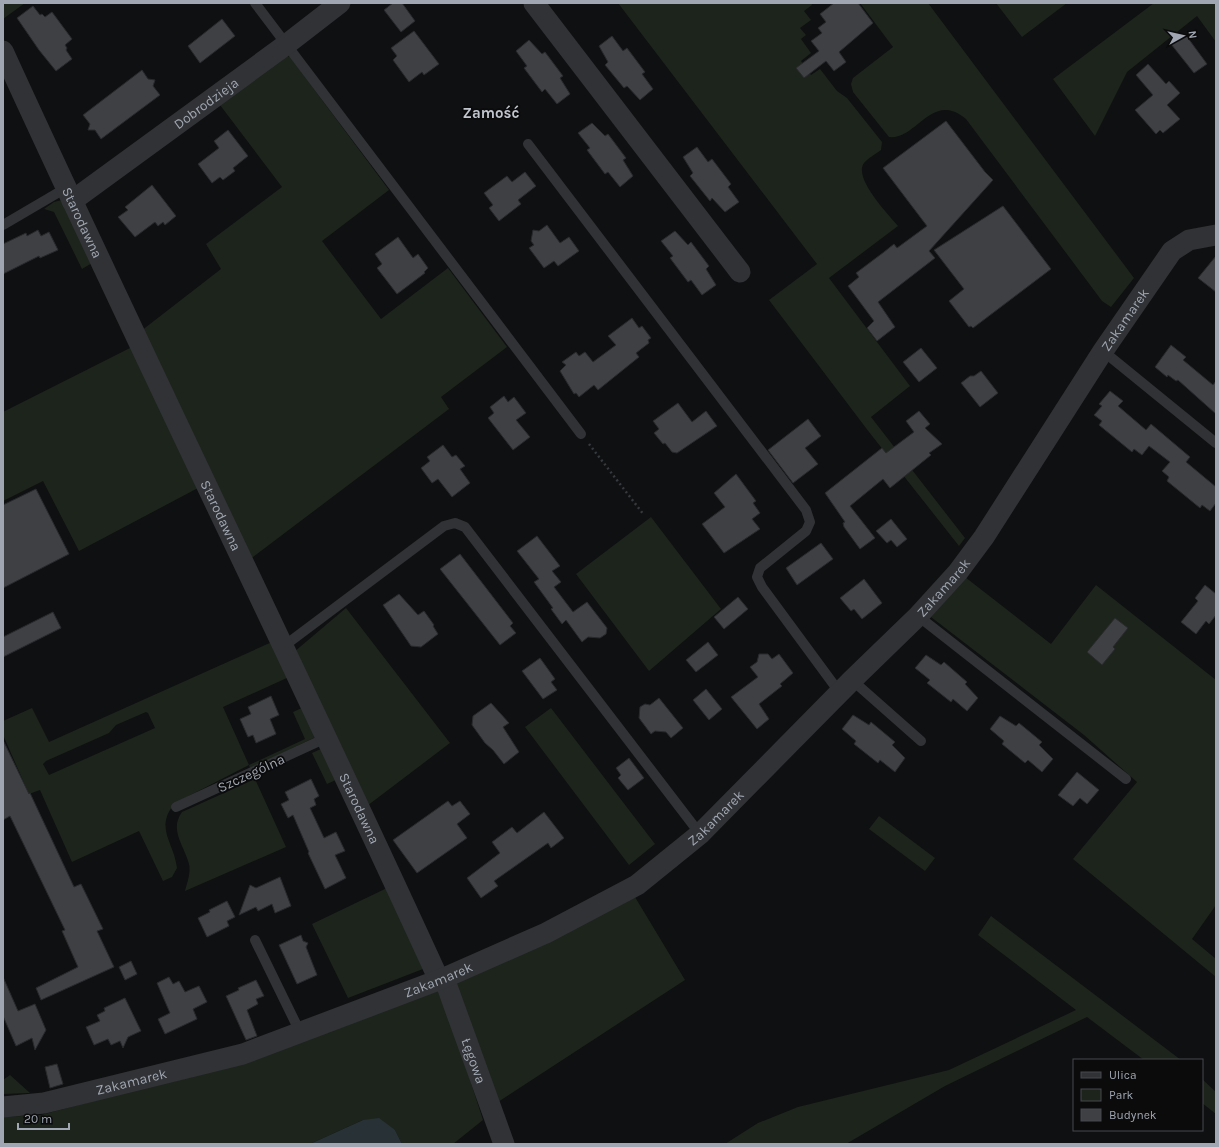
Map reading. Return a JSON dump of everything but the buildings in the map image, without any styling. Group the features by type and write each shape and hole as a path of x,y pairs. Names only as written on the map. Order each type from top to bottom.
{"street":[{"name":"Dobrodzieja","path":"69,195 287,44 340,3"},
{"path":"534,3 740,272"},
{"name":"Starodawna","path":"3,51 69,195 284,646 326,738 442,979"},
{"name":"Zakamarek","path":"3,1107 44,1103 243,1054 442,979 546,932 637,884 700,834 846,686 918,616 958,572 984,537 1103,351 1172,251 1188,240 1216,235"},
{"name":"Łęgowa","path":"442,979 504,1144"}],"lane":[{"path":"255,3 581,434"},
{"path":"528,144 806,510 810,522 806,531 760,568 757,576 762,587 846,686 922,741"},
{"path":"3,224 69,195"},
{"path":"1103,351 1216,443"},
{"path":"284,646 444,526 455,523 465,527 700,834"},
{"path":"918,616 1126,779"},
{"name":"Szczególna","path":"176,808 326,738"},
{"path":"255,940 300,1032"}],"path":[{"path":"581,434 644,515"}],"green space":[{"path":"3,3 25,3 3,19"},
{"path":"618,3 811,3 812,5 804,11 811,20 800,28 806,35 801,39 811,53 801,61 811,75 820,69 837,91 847,98 882,142 881,150 864,163 862,170 863,177 873,196 898,226 829,278 910,386 871,417 965,538 959,546 869,432 769,300 817,264"},
{"path":"860,3 928,3 1134,278 1111,307 1102,301 966,119 954,112 944,110 925,118 899,136 889,137 853,92 851,84 853,78 893,47"},
{"path":"996,3 1067,3 1022,37"},
{"path":"1154,3 1216,3 1216,42 1197,16 1127,72 1095,136 1053,79"},
{"path":"282,54 290,57 389,190 322,241 381,319 448,268 507,347 441,397 449,409 249,560 141,331 221,269 206,244 282,187 220,105"},
{"path":"62,200 92,263 82,269 54,212 44,209 54,202"},
{"path":"132,347 198,488 79,551 43,481 3,501 3,412"},
{"path":"651,517 721,609 649,671 576,574"},
{"path":"965,577 1051,644 1096,585 1216,680 1216,905 1192,939 1216,959 1216,977 1073,859 1137,782 1084,735 931,617"},
{"path":"346,608 450,743 367,806 294,652"},
{"path":"272,642 289,677 223,707 249,765 175,803 166,820 166,828 177,868 172,877 163,881 139,831 72,862 40,790 29,794 3,735 3,721 32,708 49,742","holes":["146,712 148,713 155,728 49,775 43,764 46,761 109,733 116,725"]},
{"path":"304,707 316,737 250,768 249,765 305,739 293,712"},
{"path":"551,708 655,844 629,865 525,727"},
{"path":"323,748 338,779 327,784 312,753"},
{"path":"255,779 286,847 185,891 190,871 187,857 177,831 178,819 182,812"},
{"path":"879,816 935,858 925,871 869,829"},
{"path":"387,888 423,969 348,998 312,924"},
{"path":"635,897 685,980 498,1102 454,984"},
{"path":"991,916 1180,1059 1143,1059 1087,1017 945,1086 846,1144 725,1144 758,1123 798,1107 949,1070 1076,1010 978,935"},
{"path":"436,987 456,1037 483,1120 453,1144 402,1144 395,1130 363,1120 310,1144 3,1144 3,1117 41,1115 264,1055"},
{"path":"10,1075 30,1093 3,1094 3,1080"},
{"path":"1203,1080 1216,1092 1216,1114 1203,1104"}],"shaded area":[{"path":"379,1118 395,1130 402,1144 310,1144 363,1120"}],"district":[{"name":"Zamość","path":"491,113"}]}
